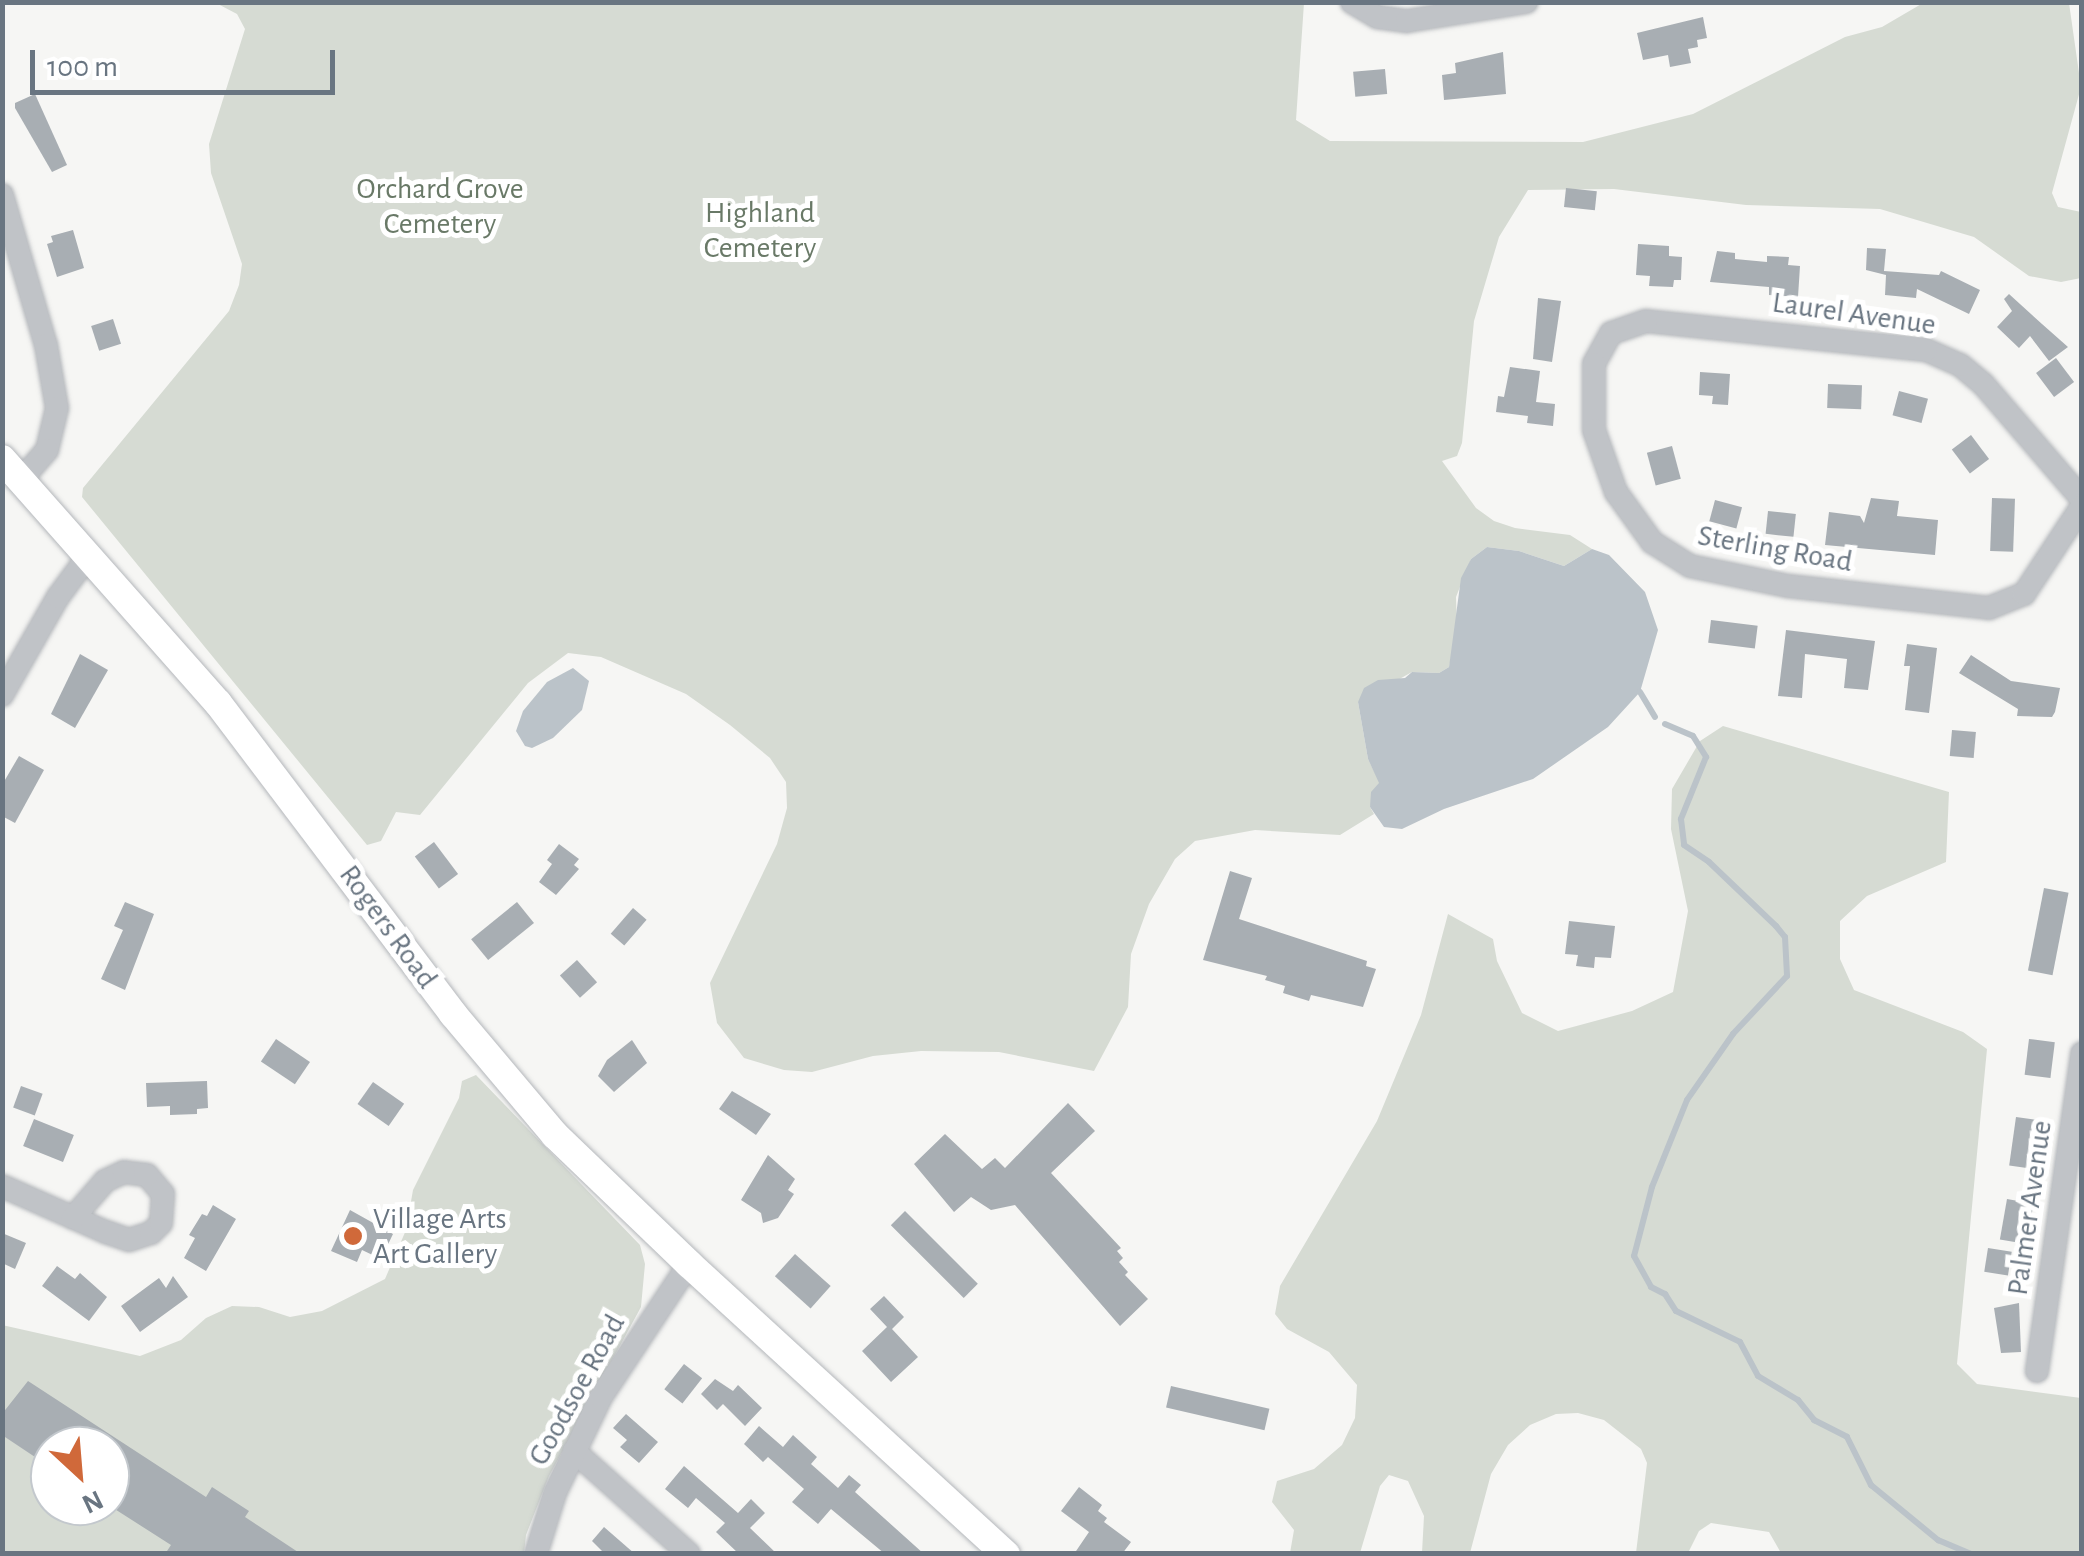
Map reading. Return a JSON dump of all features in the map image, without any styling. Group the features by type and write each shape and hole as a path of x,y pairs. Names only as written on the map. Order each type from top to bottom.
{"main road":[{"name":"Rogers Road","path":"12,469 218,702 500,1072 605,1186 1006,1554"}],"street":[{"path":"1352,2 1376,17 1407,21 1526,2"},
{"name":"Rogers Road","path":"2,195 46,347 57,408 47,450 12,469"},
{"name":"Laurel Avenue","path":"1618,328 1637,321 1660,321 1926,350 1960,365 1983,384 2082,502"},
{"name":"Sterling Road","path":"1618,328 1604,341 1594,364 1598,444 1609,478 1634,521 1660,551 1678,562 1788,586 1989,608 2024,594 2082,502"},
{"path":"2,696 58,597 89,555"},
{"name":"Palmer Avenue","path":"2038,1371 2082,1053"},
{"path":"2,1186 73,1218"},
{"name":"Goodsoe Road","path":"536,1554 574,1451 601,1397 688,1264"},
{"path":"574,1451 689,1554"}],"green space":[{"path":"216,3 1304,3 1296,120 1330,141 1583,142 1693,114 1845,37 1882,27 1923,3 2069,3 2081,87 2052,193 2058,207 2081,212 2081,278 2061,282 2029,276 1974,237 1880,209 1746,205 1614,189 1528,190 1499,237 1474,321 1462,443 1457,456 1442,461 1476,508 1494,521 1515,528 1570,535 1592,549 1564,566 1519,551 1487,547 1471,559 1456,597 1457,631 1449,667 1439,673 1412,672 1358,702 1368,759 1380,783 1370,807 1374,814 1340,835 1255,830 1195,841 1175,859 1149,904 1131,954 1128,1007 1094,1071 999,1052 921,1051 873,1056 812,1072 784,1070 744,1058 717,1023 710,983 777,844 787,808 786,782 770,758 730,725 686,694 601,657 568,653 528,683 420,815 396,812 381,841 367,845 82,497 83,488 229,311 239,285 242,264 211,173 209,144 245,29 237,14"},
{"path":"1723,726 1949,792 1946,862 1867,896 1840,921 1840,959 1854,990 1963,1032 1987,1049 1957,1364 1977,1384 2081,1398 2081,1553 1781,1553 1769,1532 1711,1523 1699,1531 1688,1553 1636,1553 1647,1463 1641,1449 1604,1420 1578,1413 1556,1414 1530,1425 1508,1445 1491,1474 1470,1553 1422,1553 1424,1516 1408,1481 1389,1475 1380,1486 1360,1553 1290,1553 1294,1530 1272,1502 1277,1481 1314,1469 1342,1445 1355,1418 1357,1385 1329,1352 1287,1329 1275,1314 1280,1286 1377,1121 1421,1015 1448,914 1493,939 1497,961 1522,1013 1558,1031 1632,1011 1673,992 1688,911 1671,829 1672,789 1700,741"},
{"path":"476,1075 640,1245 645,1264 641,1307 549,1476 526,1535 524,1553 3,1553 2,1325 140,1356 181,1340 206,1318 232,1306 259,1307 290,1317 322,1311 385,1279 406,1230 413,1190 459,1098 462,1081"}],"shaded area":[{"path":"1487,547 1519,551 1564,566 1592,549 1609,555 1645,592 1658,630 1640,692 1608,727 1533,779 1444,809 1402,829 1384,827 1370,807 1371,792 1379,783 1368,759 1358,702 1364,688 1378,680 1405,678 1412,672 1439,673 1449,667 1461,578 1471,559"},
{"path":"573,668 589,681 582,710 553,738 532,748 525,746 516,731 523,711 547,682"}],"building":[{"path":"1703,17 1707,38 1697,40 1698,47 1688,49 1691,63 1670,67 1668,55 1643,60 1637,33"},
{"path":"1503,52 1506,94 1444,100 1442,75 1456,73 1455,63"},
{"path":"1385,69 1387,94 1355,97 1353,72"},
{"path":"35,94 67,165 52,172 15,108 15,103"},
{"path":"1566,188 1597,191 1595,210 1564,207"},
{"path":"73,230 84,268 57,277 47,244 53,242 51,236"},
{"path":"1638,244 1669,246 1669,256 1682,257 1681,280 1674,280 1673,287 1649,286 1650,276 1636,275"},
{"path":"1867,248 1886,249 1884,271 1939,275 1941,271 1980,290 1969,314 1917,289 1916,298 1885,295 1886,275 1866,270"},
{"path":"1717,251 1735,253 1735,259 1767,262 1767,256 1789,257 1788,265 1800,266 1798,297 1769,295 1769,287 1710,282"},
{"path":"2009,294 2068,347 2049,361 2030,336 2019,348 1997,327 2012,311 2004,299"},
{"path":"1538,298 1561,301 1552,362 1533,359"},
{"path":"113,319 121,344 99,351 91,326"},
{"path":"2056,358 2074,382 2054,397 2036,373"},
{"path":"1510,367 1540,371 1536,402 1555,404 1553,426 1527,423 1528,416 1496,412 1498,396 1504,397"},
{"path":"1700,372 1730,374 1728,405 1712,404 1713,396 1699,395"},
{"path":"1828,384 1862,385 1861,409 1827,408"},
{"path":"1899,391 1928,399 1922,423 1893,415"},
{"path":"1971,435 1989,459 1970,473 1952,449"},
{"path":"1672,446 1681,479 1656,486 1647,453"},
{"path":"1871,498 1899,501 1897,516 1938,520 1935,555 1825,545 1829,512 1860,516 1864,523"},
{"path":"1992,498 2015,499 2013,552 1990,551"},
{"path":"1715,500 1742,507 1736,528 1709,521"},
{"path":"1768,511 1796,514 1793,537 1766,534"},
{"path":"1711,620 1758,626 1755,649 1708,643"},
{"path":"1786,630 1875,641 1868,690 1844,688 1847,659 1805,654 1802,698 1778,696"},
{"path":"1907,644 1937,648 1929,713 1905,710 1910,666 1904,666"},
{"path":"80,654 108,670 75,728 51,714"},
{"path":"1971,655 2011,681 2060,688 2052,717 2017,716 2018,709 1959,673"},
{"path":"1952,730 1976,732 1974,758 1950,756"},
{"path":"19,756 44,770 15,823 2,816 2,785"},
{"path":"434,842 458,874 439,888 415,856"},
{"path":"559,844 579,859 574,865 579,869 556,895 539,882 552,864 547,860"},
{"path":"1230,871 1252,878 1239,919 1367,961 1366,966 1376,969 1363,1007 1311,995 1309,1001 1283,993 1285,986 1265,980 1267,976 1203,960"},
{"path":"2044,888 2069,893 2053,975 2028,970"},
{"path":"125,902 154,914 125,990 101,979 123,930 114,926"},
{"path":"517,902 534,923 488,960 471,939"},
{"path":"633,908 647,920 624,945 611,934"},
{"path":"1569,921 1615,926 1611,958 1595,957 1594,968 1576,966 1578,955 1565,954"},
{"path":"577,960 597,982 580,998 560,975"},
{"path":"276,1039 310,1062 295,1084 261,1061"},
{"path":"2029,1039 2055,1042 2050,1078 2025,1075"},
{"path":"632,1040 647,1063 614,1092 598,1076 607,1060"},
{"path":"207,1081 208,1108 197,1109 197,1114 170,1115 170,1106 147,1107 146,1083"},
{"path":"373,1082 404,1104 389,1126 358,1104"},
{"path":"21,1086 43,1094 35,1115 13,1108"},
{"path":"732,1091 771,1114 756,1135 719,1109"},
{"path":"1068,1103 1095,1131 1051,1173 1121,1248 1117,1251 1123,1258 1119,1262 1128,1272 1125,1275 1148,1299 1120,1326 1015,1205 991,1210 971,1197 954,1212 914,1164 945,1134 982,1169 995,1158 1005,1168"},
{"path":"2016,1117 2044,1121 2037,1169 2009,1166"},
{"path":"34,1119 74,1135 63,1162 23,1146"},
{"path":"768,1155 795,1179 788,1190 794,1194 778,1218 763,1223 761,1213 741,1200"},
{"path":"2007,1199 2034,1204 2026,1244 2000,1239"},
{"path":"213,1205 236,1219 206,1271 184,1258 195,1238 189,1235"},
{"name":"Village Arts Art Gallery","path":"350,1210 393,1234 381,1259 362,1250 357,1262 331,1251"},
{"path":"905,1211 978,1284 964,1298 891,1225"},
{"path":"2,1233 26,1243 15,1269 2,1263"},
{"path":"1988,1248 2012,1252 2008,1275 1984,1272"},
{"path":"795,1254 831,1286 811,1308 775,1276"},
{"path":"57,1266 75,1279 80,1273 107,1297 89,1321 42,1286"},
{"path":"173,1276 188,1297 140,1332 121,1306 159,1278 166,1288"},
{"path":"884,1296 904,1317 892,1329 918,1357 891,1382 862,1351 887,1327 870,1309"},
{"path":"2019,1303 2021,1352 2001,1353 1994,1308"},
{"path":"684,1364 702,1378 682,1403 664,1389"},
{"path":"715,1379 733,1391 738,1385 762,1408 745,1426 723,1404 717,1410 701,1394"},
{"path":"28,1381 97,1426 30,1426 30,1454 2,1435 2,1414"},
{"path":"1171,1386 1269,1409 1264,1430 1166,1407"},
{"path":"626,1414 658,1442 639,1463 620,1447 627,1440 613,1428"},
{"path":"759,1426 783,1447 793,1435 817,1457 811,1464 838,1488 849,1475 861,1485 855,1492 924,1554 885,1554 831,1509 818,1524 792,1502 804,1489 768,1457 763,1462 744,1444"},
{"path":"130,1447 206,1497 212,1487 249,1511 245,1517 301,1554 165,1554 171,1545 130,1519"},
{"path":"684,1466 738,1513 751,1499 765,1513 750,1528 777,1554 739,1554 716,1532 725,1523 696,1498 688,1508 665,1489"},
{"path":"1079,1487 1102,1505 1098,1511 1107,1518 1104,1522 1131,1542 1122,1554 1074,1554 1089,1532 1061,1511"},
{"path":"604,1527 635,1554 605,1554 592,1541"}],"waterway":[{"path":"1640,692 1655,717"},
{"path":"1665,724 1693,736 1706,757 1681,819 1684,845 1709,862 1785,937 1787,976 1733,1034 1687,1100 1652,1187 1634,1256 1651,1287 1665,1294 1676,1311 1740,1342 1758,1376 1798,1400 1814,1420 1847,1437 1871,1485 1938,1540 1971,1554"}],"place":[{"name":"Village Arts Art Gallery","path":"353,1236"}],"park label":[{"name":"Orchard Grove Cemetery","path":"440,206"},
{"name":"Highland Cemetery","path":"760,230"}]}
